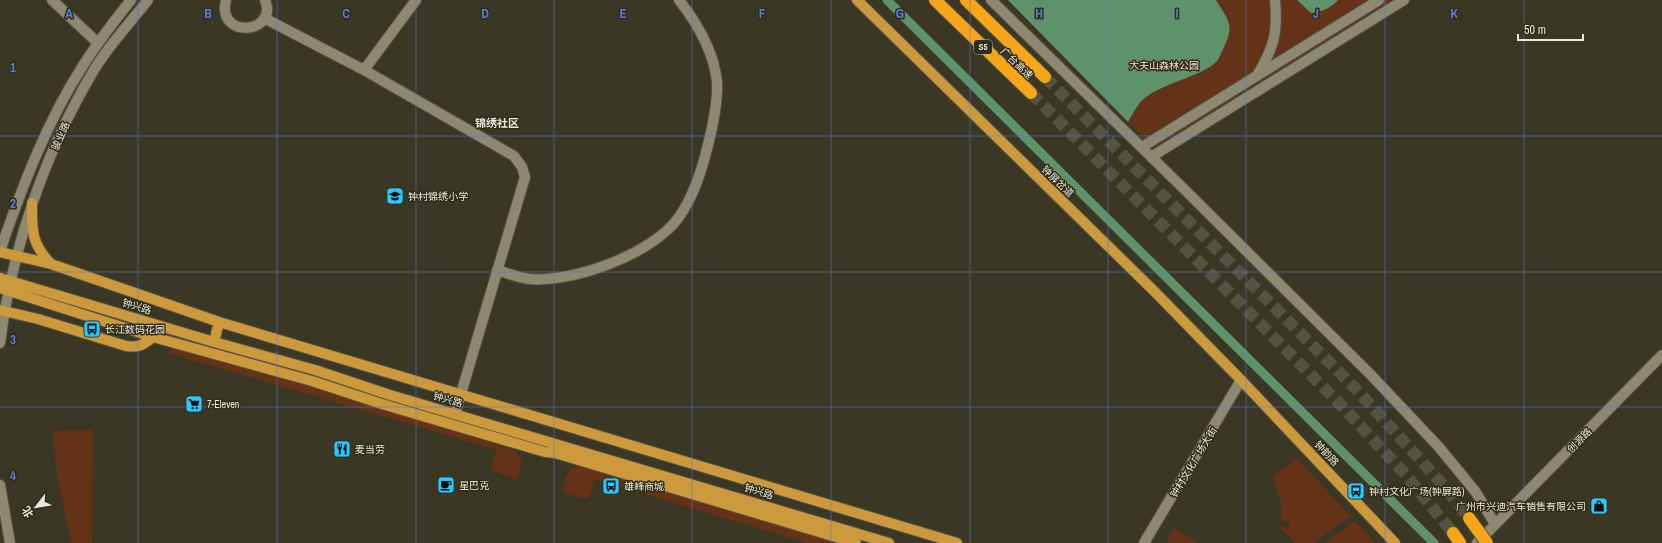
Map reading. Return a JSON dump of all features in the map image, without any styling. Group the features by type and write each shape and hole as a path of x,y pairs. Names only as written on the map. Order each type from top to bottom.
{"highway":[{"name":"广台高速","path":"935,0 1030,94"},
{"name":"广台高速","path":"966,0 1045,77"},
{"path":"1469,518 1487,543"}],"main road":[{"name":"钟屏岔道","path":"857,0 1154,291 1241,380"},
{"path":"32,203 33,238 39,249 51,264"},
{"path":"0,252 18,255 51,264 219,322 957,543"},
{"name":"钟兴路","path":"0,278 7,287 153,337 312,381 382,404 545,452 555,453 856,543"},
{"name":"钟兴路","path":"7,287 315,370 455,414 889,543"},
{"path":"2,310 38,319 134,348 142,346 153,337"},
{"path":"214,342 219,322"},
{"name":"钟韵路","path":"1241,380 1395,543"}],"street":[{"path":"52,0 98,43"},
{"name":"骏业路","path":"0,252 15,208 53,119 84,64 130,0"},
{"name":"骏业路","path":"0,343 2,310 7,287 18,255 32,203 68,118 95,69 148,0"},
{"path":"224,1 225,10 230,22 242,28 255,27 264,18 267,11 265,0"},
{"path":"364,70 416,0"},
{"path":"497,270 528,279 558,278 583,274 651,243 666,232 678,218 696,185 703,164 715,108 717,82 704,39 679,0"},
{"path":"991,0 1142,147 1370,374 1438,446 1482,502 1495,524"},
{"path":"1256,76 1273,44 1276,27 1275,0"},
{"path":"1142,147 1379,0"},
{"path":"1151,157 1404,0"},
{"path":"264,18 364,70 514,156 522,167 525,177 455,414"},
{"name":"创源路","path":"1477,543 1662,355"},
{"name":"钟村文化广场大街","path":"1144,543 1241,380"},
{"path":"0,485 10,543"}],"green space":[{"name":"大夫山森林公园","path":"1008,0 1393,0 1154,148"},
{"path":"173,347 325,390 514,450 522,460 518,480 490,470 497,450 168,353"},
{"path":"93,430 92,543 71,543 56,470 53,431"},
{"path":"1297,458 1351,516 1314,543 1295,543 1278,527 1279,525 1288,529 1290,524 1280,519 1282,507 1273,479 1274,475"},
{"path":"576,466 837,543 807,543 595,479 589,499 565,494 562,490 566,476 570,470"},
{"path":"1355,521 1375,543 1324,543"},
{"path":"1174,528 1198,542 1166,543"}],"shaded area":[{"path":"1008,0 1216,0 1229,23 1229,33 1217,61 1203,71 1163,87 1143,99 1128,122"},
{"path":"1297,0 1338,0 1326,9 1311,13"}],"waterway":[{"path":"887,0 1434,543"}],"tunnel":[{"path":"1045,77 1356,389 1444,486 1469,518"},
{"path":"1031,93 1340,404 1406,475 1453,533"}],"place":[{"name":"钟村锦绣小学","path":"395,196"},
{"name":"长江数码花园","path":"92,329"},
{"name":"7-Eleven","path":"194,404"},
{"name":"麦当劳","path":"342,449"},
{"name":"星巴克","path":"446,485"},
{"name":"雄峰商城","path":"611,486"},
{"name":"钟村文化广场(钟屏路)","path":"1356,491"},
{"name":"广州市兴迪汽车销售有限公司","path":"1599,506"}],"district":[{"name":"锦绣社区","path":"497,123"}]}
